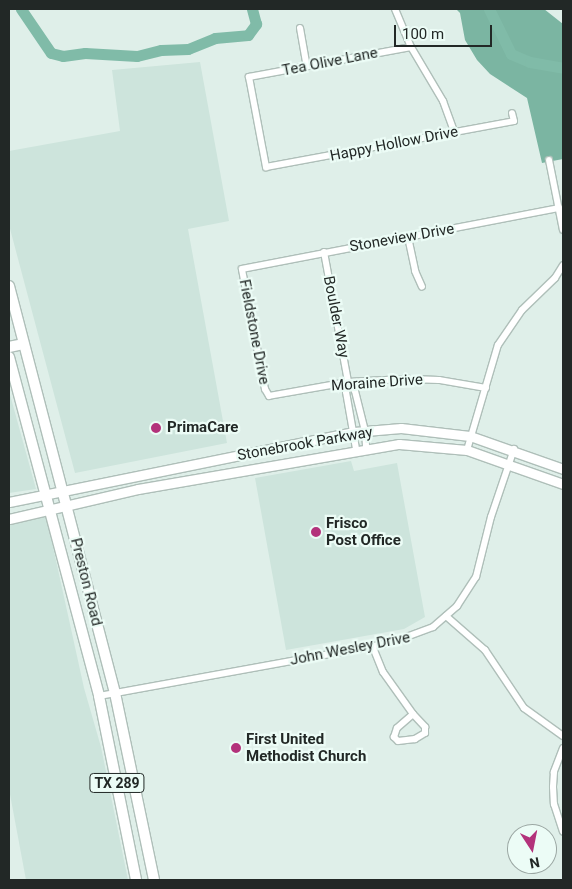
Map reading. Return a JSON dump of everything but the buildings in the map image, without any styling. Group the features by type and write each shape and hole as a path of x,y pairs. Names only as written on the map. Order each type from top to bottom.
{"main road":[{"name":"Preston Road","path":"9,286 115,693 154,880"},
{"path":"9,347 23,344"},
{"name":"Preston Road","path":"9,357 98,696 136,880"},
{"name":"Stonebrook Parkway","path":"9,502 354,432 401,428 470,436 514,449 563,469"},
{"name":"Stonebrook Parkway","path":"9,519 197,478 361,448 419,444 467,450 509,462 563,484"},
{"path":"261,452 264,466"},
{"path":"195,463 197,478"}],"street":[{"path":"395,9 410,47 444,101 454,132"},
{"path":"300,28 307,66"},
{"name":"Tea Olive Lane","path":"266,168 249,77 410,47"},
{"name":"Happy Hollow Drive","path":"266,168 514,121 512,113"},
{"path":"549,160 563,230"},
{"name":"Stoneview Drive","path":"244,267 559,208"},
{"path":"408,237 415,271 422,287"},
{"name":"Boulder Way","path":"324,252 348,382 346,392 354,432 361,448"},
{"path":"467,450 498,345 522,310 555,278 563,265"},
{"name":"Fieldstone Drive","path":"244,267 244,283 265,389 269,396"},
{"name":"Moraine Drive","path":"269,396 348,382 439,380 486,388"},
{"name":"Boulder Way","path":"348,382 355,391 365,431 361,448"},
{"name":"John Wesley Drive","path":"98,696 372,646 422,634 457,606 476,577 514,449"},
{"path":"446,616 485,650 524,708 563,736"},
{"path":"372,646 383,672 413,714 425,727 425,733 398,741 394,737 396,728 413,714"},
{"path":"563,748 554,772 552,787 554,804 563,832"}],"shaded area":[{"path":"200,62 229,221 188,229 227,443 75,473 9,225 9,151 120,131 112,70"},
{"path":"9,391 36,489 9,493"},
{"path":"351,461 354,471 397,463 425,617 404,629 286,650 255,478"},
{"path":"46,515 84,688 101,747 128,880 26,880 9,789 9,523"}],"green space":[{"path":"456,9 544,9 563,24 563,159 542,163 527,98 490,74 477,60 465,40 460,13"}],"waterway":[{"path":"21,9 51,53 63,56 85,53 137,56 161,50 188,49 215,38 248,35 256,24 252,9"},
{"path":"489,9 511,54 530,62 563,68"}],"place":[{"name":"PrimaCare","path":"156,428"},
{"name":"Frisco Post Office","path":"316,532"},
{"name":"First United Methodist Church","path":"236,748"}]}
